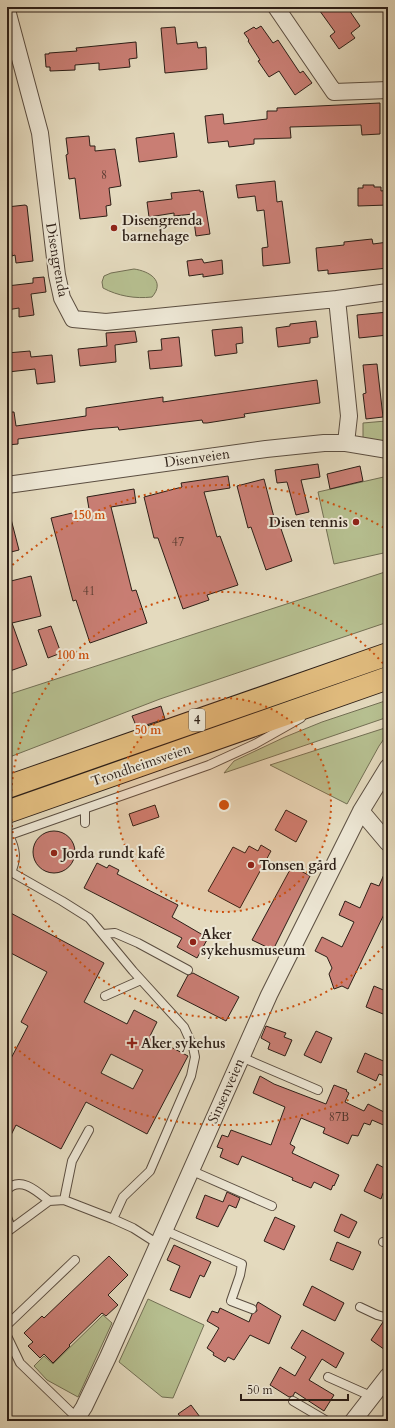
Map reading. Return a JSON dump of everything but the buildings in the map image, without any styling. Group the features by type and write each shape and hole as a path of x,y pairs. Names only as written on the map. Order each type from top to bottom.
{"highway":[{"name":"Trondheimsveien","path":"7,787 388,654"},
{"name":"Trondheimsveien","path":"7,812 388,678"}],"street":[{"path":"276,7 334,92 388,90"},
{"name":"Disengrenda","path":"7,10 40,133 57,275 62,298 73,319 106,322 337,299 388,292"},
{"path":"337,299 349,416 346,443"},
{"name":"Disenveien","path":"7,484 266,448 324,443 346,443 388,450"},
{"name":"Sinsenveien","path":"76,1420 84,1407 269,995 361,811 388,767"},
{"path":"361,811 388,843"},
{"path":"353,1421 388,1376"}],"lane":[{"path":"113,1219 123,1197 150,1171 191,1076 195,1058 193,1046 184,1028 89,918 62,901 9,874 15,864 16,855 13,842 8,836 86,810 209,765 275,733 342,693"},
{"path":"85,823 86,810"},
{"path":"103,934 115,933 138,943 188,970"},
{"path":"105,996 141,980"},
{"path":"241,1057 318,1090"},
{"path":"64,1200 72,1161 89,1130"},
{"path":"190,1170 272,1206"},
{"path":"7,1190 15,1185 25,1185 32,1188 49,1201"},
{"path":"7,1217 9,1230 49,1201 64,1200 133,1228 242,1264 240,1276 231,1301 252,1309"},
{"path":"7,1325 75,1260"},
{"path":"360,1307 388,1318"},
{"path":"7,1336 20,1364 76,1420"},
{"path":"328,1377 373,1397"},
{"path":"293,1401 327,1421"}],"green space":[{"path":"134,269 145,272 154,278 157,286 152,297 139,298 127,296 103,288 102,282 104,276 111,273"},
{"path":"386,421 387,443 363,441 363,423"},
{"name":"Disen tennis","path":"388,476 388,552 334,564 318,492"},
{"path":"388,571 388,622 160,699 7,758 7,695"},
{"path":"388,700 388,717 224,773 234,761 285,737 322,722"},
{"path":"388,727 388,733 379,746 347,804 270,765"},
{"path":"148,1299 204,1325 173,1398 162,1397 119,1362"},
{"path":"103,1315 112,1323 78,1397 47,1380 34,1366 44,1356 53,1364"}],"place":[{"name":"Disengrenda barnehage","path":"114,228"},
{"name":"Disen tennis","path":"356,522"},
{"name":"Jorda rundt kafé","path":"54,853"},
{"name":"Tonsen gård","path":"251,865"},
{"name":"Aker sykehusmuseum","path":"193,942"},
{"name":"Aker sykehus","path":"132,1043"}]}
